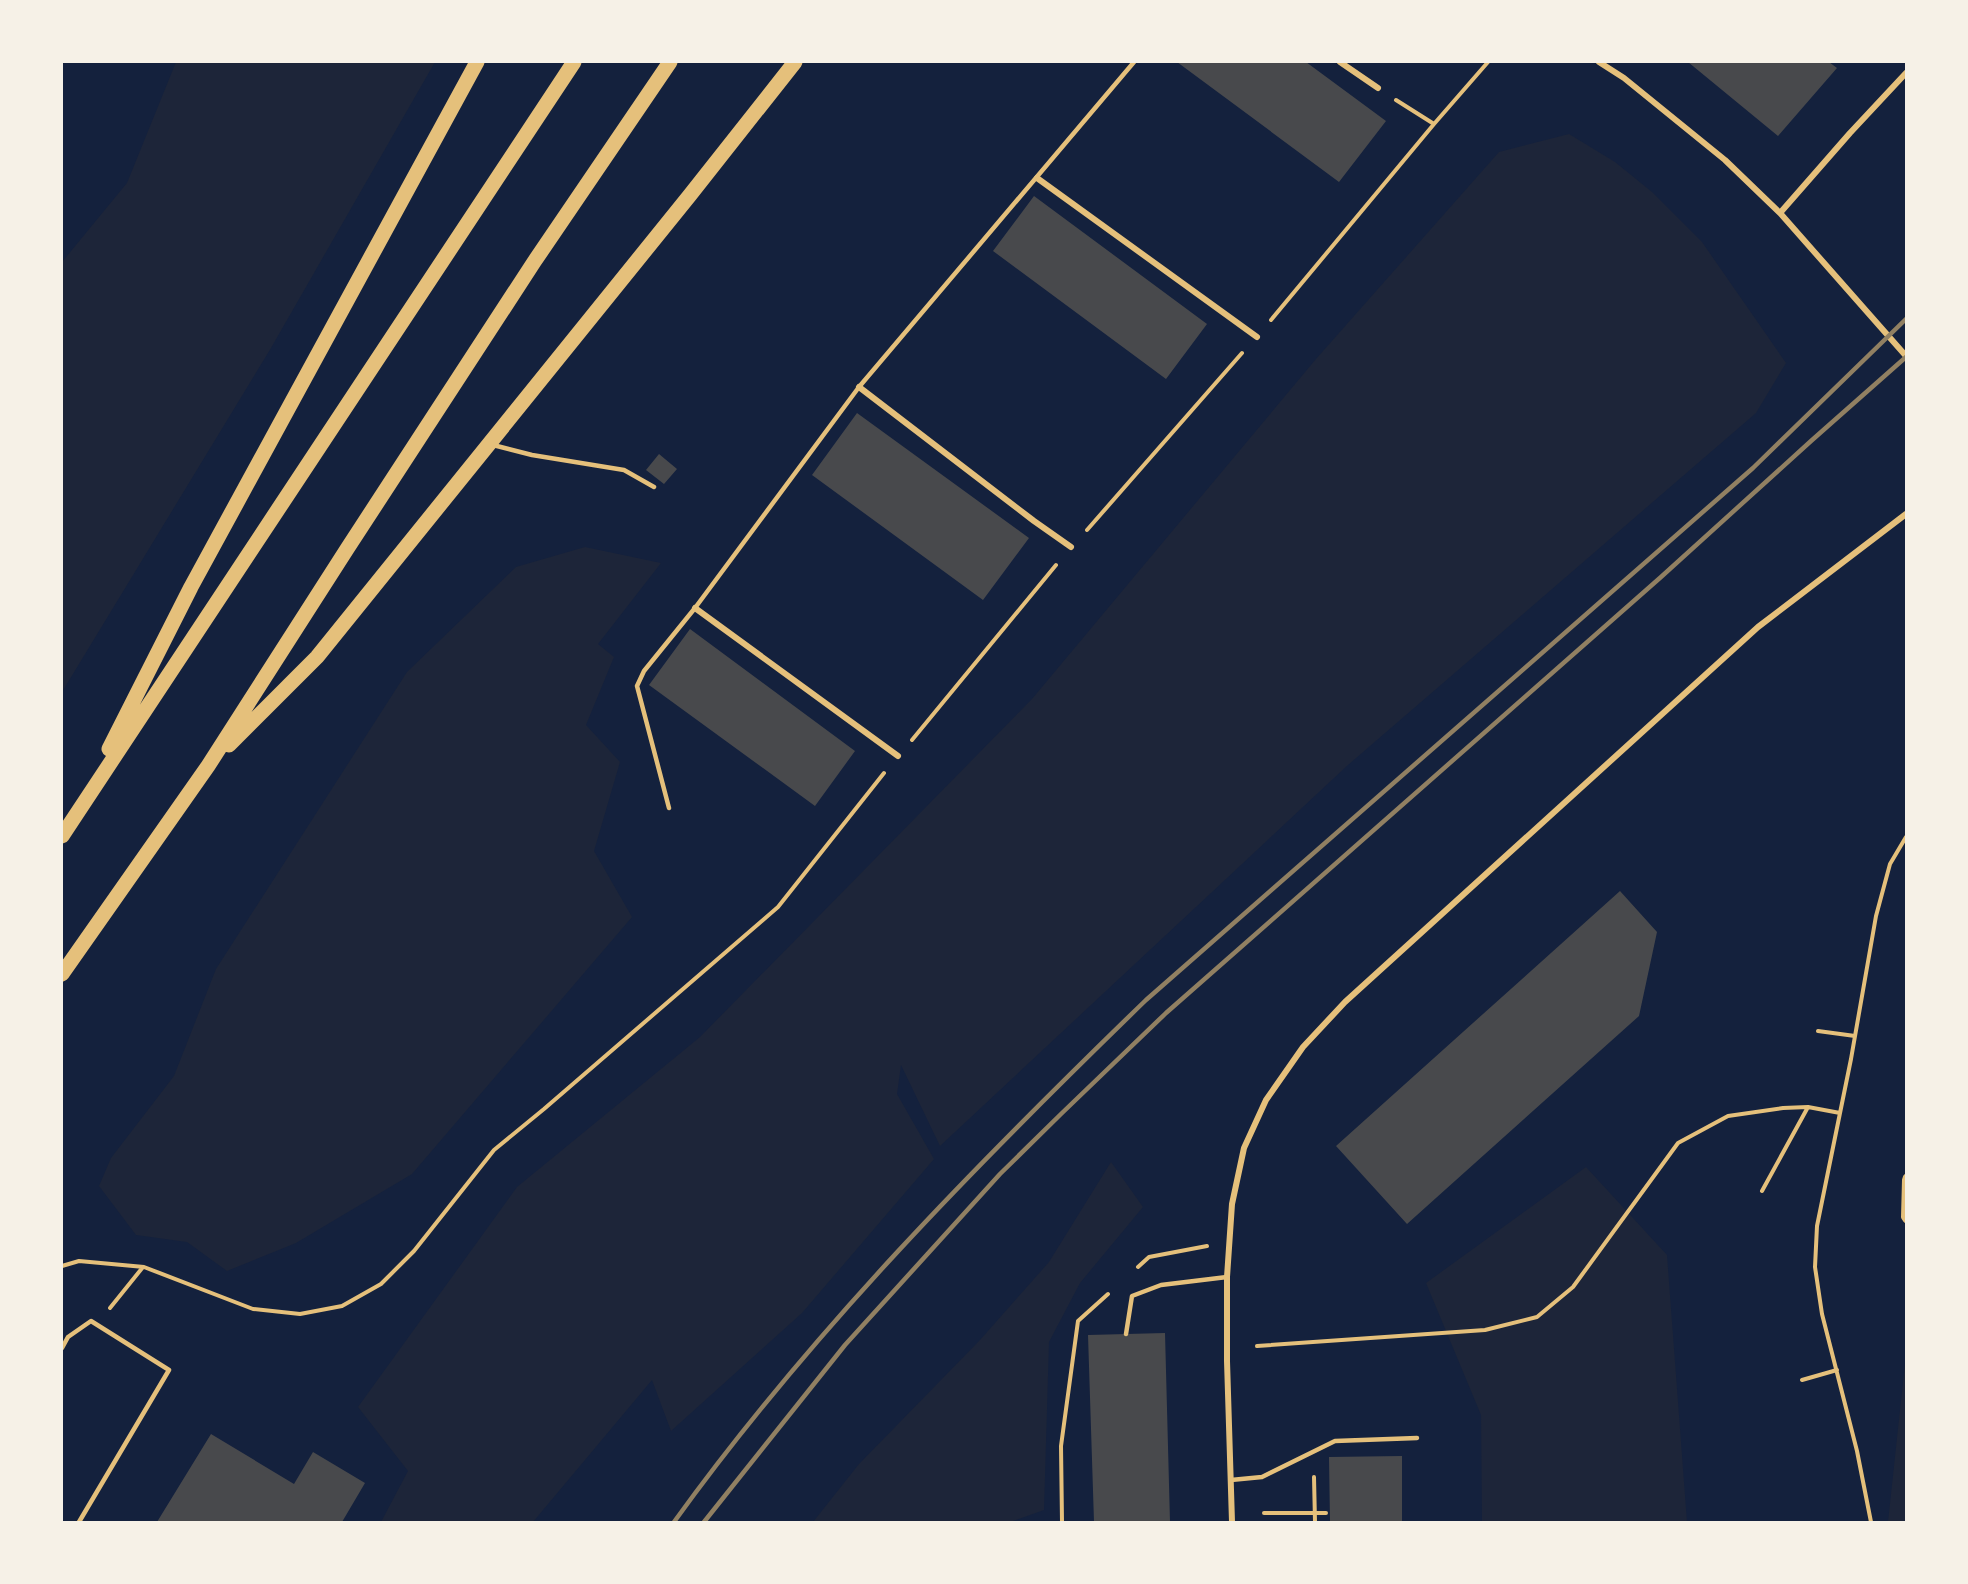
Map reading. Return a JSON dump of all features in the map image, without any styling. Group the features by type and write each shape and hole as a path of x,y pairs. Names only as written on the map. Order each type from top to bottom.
{"main road":[{"path":"77,814 191,587 477,62"},
{"path":"62,836 430,276 574,62"},
{"path":"62,974 208,766 346,549 534,262 670,62"},
{"path":"208,766 317,657 795,62"}],"street":[{"path":"1340,62 1378,88"},
{"path":"1599,62 1624,78 1725,160 1780,213 1906,356"},
{"path":"1780,213 1906,73"},
{"path":"1037,178 1257,337"},
{"path":"859,387 1071,547"},
{"path":"1232,1522 1228,1243 1232,1204 1244,1148 1266,1100 1303,1047 1344,1002 1758,627 1906,514"},
{"path":"695,608 898,756"},
{"path":"1906,1177 1904,1208 1906,1220"}],"lane":[{"path":"669,808 637,686 644,671 695,608 859,387 1134,62"},
{"path":"488,444 532,455 624,470 654,487"},
{"path":"1126,1334 1132,1296 1161,1285 1227,1277"},
{"path":"62,1341 91,1321 169,1370 79,1522"},
{"path":"62,1348 68,1337"},
{"path":"1231,1480 1262,1476 1335,1441 1417,1438"}],"path":[{"path":"62,1266 79,1261 144,1267 253,1310 300,1314 342,1306 381,1284 414,1251 494,1150 778,907 898,756 1071,547 1257,337 1488,62"},
{"path":"1378,88 1434,124"},
{"path":"1871,1522 1822,1314 1815,1267 1817,1226 1855,1036 1876,916 1890,864 1906,837"},
{"path":"1818,1031 1855,1036"},
{"path":"1257,1346 1485,1330 1537,1317 1574,1287 1678,1143 1728,1116 1783,1108 1808,1107 1840,1113"},
{"path":"1762,1191 1808,1107"},
{"path":"1132,1273 1149,1257 1228,1243"},
{"path":"97,1325 144,1267"},
{"path":"1062,1522 1060,1446 1078,1321 1114,1289"},
{"path":"1802,1380 1837,1370"},
{"path":"1314,1452 1315,1522"},
{"path":"1264,1513 1326,1513"}],"shaded area":[{"path":"176,62 435,62 271,348 62,692 62,262 127,183"},
{"path":"1569,134 1615,162 1652,192 1702,242 1786,363 1756,413 1348,765 940,1146 901,1065 897,1094 934,1159 802,1313 671,1431 652,1380 533,1522 381,1522 408,1471 358,1407 517,1187 700,1037 1032,699 1316,359 1499,152"},
{"path":"585,547 661,563 598,644 614,657 586,725 620,762 594,851 632,917 412,1174 296,1243 227,1271 187,1242 136,1235 99,1186 111,1158 174,1076 216,969 407,672 516,567"},
{"path":"1111,1162 1143,1207 1080,1283 1049,1342 1044,1510 1010,1522 813,1522 859,1464 980,1340 1049,1262"},
{"path":"1586,1167 1667,1255 1687,1522 1482,1522 1481,1415 1426,1283"},
{"path":"1906,1354 1906,1522 1888,1522"}],"building":[{"path":"1177,62 1306,62 1386,121 1339,182"},
{"path":"1688,62 1829,62 1837,68 1778,136"},
{"path":"1034,196 1207,324 1166,379 993,251"},
{"path":"857,413 1029,538 983,600 812,475"},
{"path":"659,454 677,469 664,484 646,470"},
{"path":"690,629 855,751 815,806 649,685"},
{"path":"1620,891 1657,932 1639,1016 1407,1224 1336,1146"},
{"path":"1165,1333 1170,1522 1094,1522 1088,1335"},
{"path":"211,1434 294,1484 313,1452 365,1483 342,1522 157,1522"},
{"path":"1402,1456 1402,1522 1330,1522 1329,1457"}],"railway":[{"path":"674,1522 782,1383 839,1316 959,1187 1146,1000 1753,468 1906,319"},
{"path":"704,1522 845,1345 1000,1174 1061,1114 1166,1013 1661,577 1906,357"}]}
